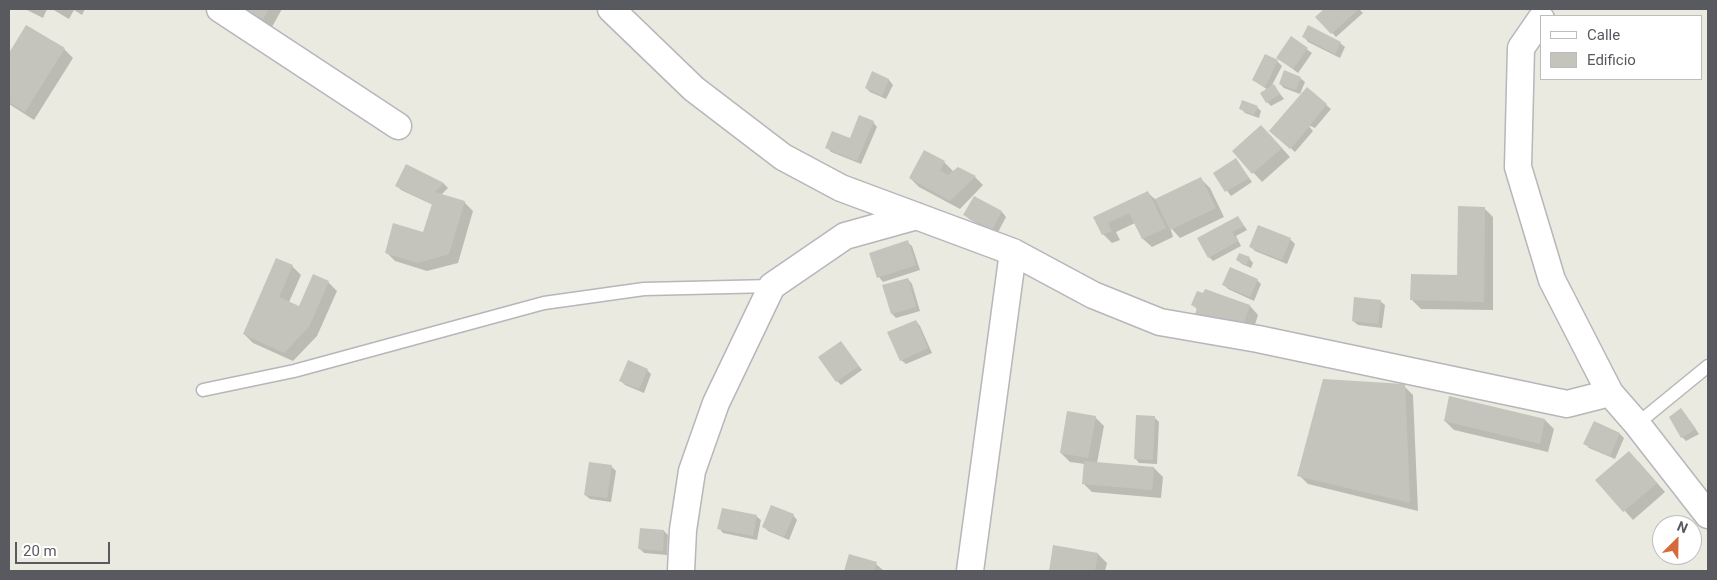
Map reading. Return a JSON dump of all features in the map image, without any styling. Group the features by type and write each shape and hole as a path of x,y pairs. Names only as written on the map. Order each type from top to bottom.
{"street":[{"path":"220,9 398,126"},
{"path":"611,9 694,89 783,157 840,188 1013,252 1093,295 1160,322 1258,339 1567,404 1610,393"},
{"path":"1540,21 1521,48 1518,167 1552,280 1610,393 1708,515"},
{"path":"681,571 683,530 692,471 716,403 772,286 845,236 917,216"},
{"path":"970,571 1013,252"}],"lane":[{"path":"203,390 294,371 544,303 644,288 772,286"},
{"path":"1636,424 1708,366"}],"building":[{"path":"245,9 269,9 263,19"},
{"path":"1324,9 1359,9 1331,34 1315,17"},
{"path":"26,25 65,48 25,112 9,102 9,53"},
{"path":"1308,25 1341,42 1335,54 1302,37"},
{"path":"1291,36 1308,48 1293,69 1276,58"},
{"path":"1265,54 1278,60 1265,87 1252,80"},
{"path":"1284,70 1301,77 1296,90 1279,84"},
{"path":"872,71 889,79 882,96 865,88"},
{"path":"1274,84 1280,94 1266,103 1260,93"},
{"path":"1307,87 1327,104 1310,125 1291,109 1310,126 1290,149 1269,131"},
{"path":"1242,100 1258,106 1254,115 1239,109"},
{"path":"859,115 874,121 857,161 825,148 832,131 850,138"},
{"path":"1261,125 1282,148 1252,174 1232,151"},
{"path":"924,150 945,161 940,170 948,175 958,167 976,176 950,201 909,178"},
{"path":"1236,158 1249,178 1225,192 1213,173"},
{"path":"406,164 444,183 435,192 465,201 449,254 418,263 385,253 393,223 423,232 432,204 395,186"},
{"path":"1201,177 1216,208 1170,230 1155,199"},
{"path":"1148,191 1166,228 1142,239 1129,213 1108,223 1112,231 1102,235 1093,217"},
{"path":"974,196 1002,211 992,230 963,215"},
{"path":"1458,206 1485,207 1484,302 1410,300 1411,274 1457,275"},
{"path":"1238,216 1244,226 1232,232 1238,241 1208,258 1197,238"},
{"path":"1258,225 1291,238 1282,260 1249,247"},
{"path":"908,240 916,265 877,278 869,253"},
{"path":"1239,253 1250,257 1246,265 1236,260"},
{"path":"276,258 293,265 279,297 299,306 313,274 329,281 309,327 284,353 243,334"},
{"path":"1230,267 1258,279 1250,297 1222,285"},
{"path":"908,278 916,307 891,314 882,285"},
{"path":"1205,289 1250,305 1241,332 1195,315 1197,308 1191,305 1197,291 1203,293"},
{"path":"1354,297 1381,300 1378,324 1352,321"},
{"path":"916,320 928,348 900,361 887,332"},
{"path":"841,341 859,366 836,382 818,357"},
{"path":"628,360 648,369 639,389 619,381"},
{"path":"1323,379 1405,384 1410,503 1297,476"},
{"path":"1449,396 1545,419 1540,444 1444,421"},
{"path":"1681,408 1696,429 1681,438 1669,417"},
{"path":"1067,411 1096,416 1088,458 1060,453"},
{"path":"1136,415 1155,416 1153,460 1134,459"},
{"path":"1594,421 1620,433 1610,456 1583,444"},
{"path":"1629,451 1657,483 1623,512 1595,480"},
{"path":"1084,461 1154,467 1152,490 1082,484"},
{"path":"589,462 612,465 607,498 584,495"},
{"path":"771,505 794,514 784,537 762,527"},
{"path":"722,508 757,515 753,536 717,529"},
{"path":"640,528 664,530 663,551 638,549"},
{"path":"1053,545 1098,553 1095,571 1049,571"},
{"path":"849,554 877,562 874,571 844,571"}]}
